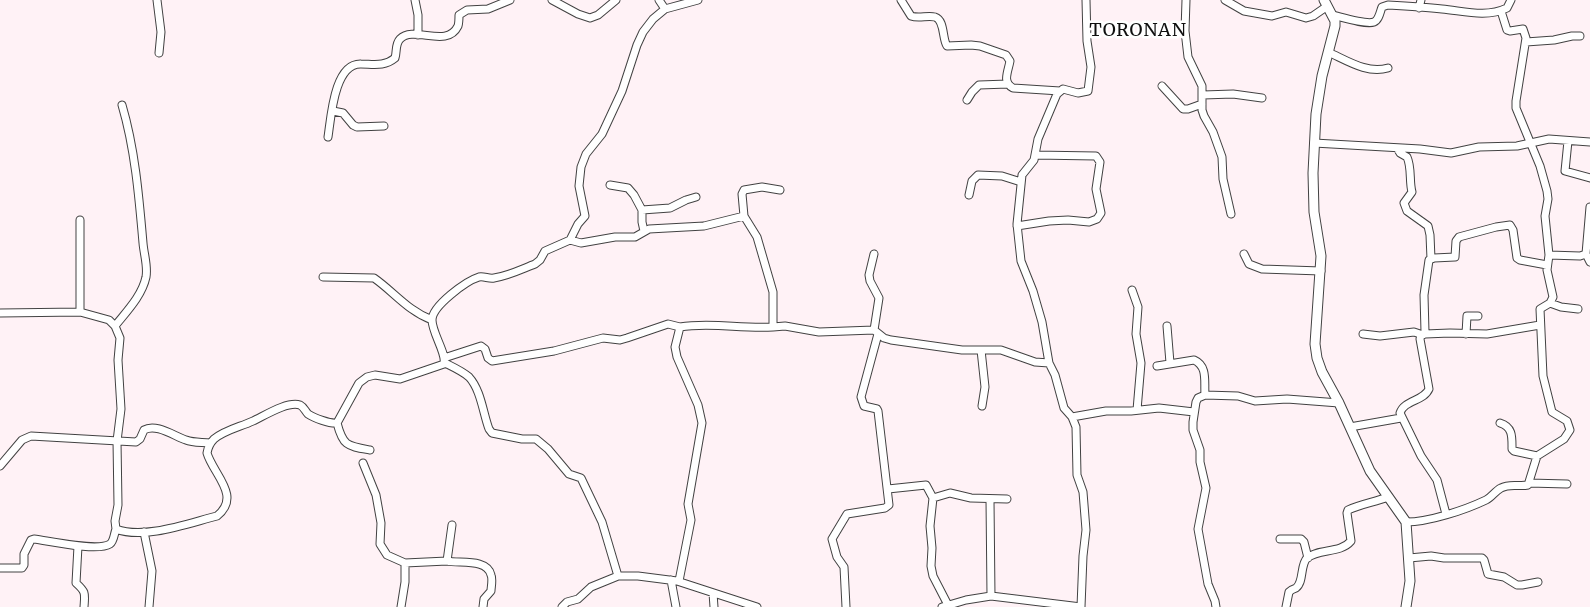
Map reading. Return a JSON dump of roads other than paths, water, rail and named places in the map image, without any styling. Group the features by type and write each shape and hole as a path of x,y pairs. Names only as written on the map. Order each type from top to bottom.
{"street":[{"path":"157,0 161,32 159,54"},
{"path":"415,0 418,15 418,35"},
{"path":"328,137 336,91 346,70 357,64 379,65 391,60 395,58 398,42 401,38 407,35 438,36 451,34 458,26 459,15 463,12 488,9 498,3 510,0"},
{"path":"552,0 578,14 590,18 598,15 616,0"},
{"path":"658,0 665,9"},
{"path":"570,240 578,224 585,216 579,186 583,160 602,134 618,101 644,32 653,19 665,9 698,0"},
{"path":"901,0 911,16 934,17 938,19 947,46 972,44 1006,55 1010,61 1006,76 1008,84 1013,88 1070,90 1082,93 1088,91 1091,66 1087,40 1086,0"},
{"path":"1186,0 1188,57 1202,86 1204,116 1213,132 1222,157 1223,179 1230,214"},
{"path":"1225,0 1244,11 1272,16 1286,12 1306,18 1312,16 1325,3 1336,26 1318,94 1314,143 1314,212 1321,247 1315,344 1322,372 1339,403 1370,471 1406,522 1410,581 1406,607"},
{"path":"1332,15 1370,22 1377,20 1382,7 1388,5 1420,4 1474,13 1501,11 1507,8 1511,0"},
{"path":"1501,11 1507,30 1510,32 1522,29 1526,42 1516,108 1540,166 1547,191 1545,216 1549,255 1547,265 1553,297 1550,303 1540,309 1543,376 1551,408 1555,415 1567,421 1570,427 1569,434 1564,439 1537,456 1529,483"},
{"path":"1526,42 1580,36"},
{"path":"1328,52 1367,69 1388,68"},
{"path":"967,100 978,85 1008,84"},
{"path":"1162,86 1183,109 1202,104"},
{"path":"888,490 926,485 932,498 930,526 931,566 945,606 991,596 1081,607 1086,530 1083,492 1078,475 1077,433 1072,417 1064,408 1050,363 1042,322 1022,261 1017,226 1022,175 1034,160 1038,139 1060,91"},
{"path":"1203,95 1233,94 1262,98"},
{"path":"115,326 134,303 143,285 147,267 127,121 122,105"},
{"path":"333,111 343,113 353,126 384,126"},
{"path":"1314,143 1451,153 1479,147 1518,146 1549,139 1590,142"},
{"path":"1568,141 1565,171 1590,178"},
{"path":"1397,148 1409,160 1412,192 1404,203 1405,209 1406,212 1428,226 1431,259 1424,295 1424,334 1420,339 1429,389 1425,395 1401,409 1401,418 1421,456 1437,480 1446,514"},
{"path":"1017,226 1049,221 1089,222 1097,219 1100,214 1096,189 1100,166 1096,156 1035,155"},
{"path":"968,194 972,181 978,174 1002,176 1021,182"},
{"path":"610,185 628,188 638,201 642,210 644,231"},
{"path":"773,327 773,292 757,237 744,216 742,194 744,190 762,188 780,190"},
{"path":"642,210 670,208 696,197"},
{"path":"1590,207 1586,254 1590,262"},
{"path":"618,576 602,522 581,478 570,474 548,449 536,439 522,439 492,433 472,381 445,361 437,340 432,314 456,289 479,277 496,278 535,264 540,260 545,251 570,240 581,243 615,237 635,237 649,229 704,226 744,216"},
{"path":"80,220 80,312"},
{"path":"1431,259 1455,257 1456,241 1459,237 1510,225 1514,230 1517,258 1547,265"},
{"path":"846,607 844,567 837,556 832,539 847,514 887,507 889,505 878,411 875,408 864,406 861,397 876,332 879,301 878,295 872,287 869,275 874,254"},
{"path":"1244,254 1249,264 1262,269 1321,271"},
{"path":"1549,255 1580,256 1586,254"},
{"path":"323,277 374,278 408,308 432,320"},
{"path":"1132,290 1138,306 1136,334 1141,363 1137,410"},
{"path":"1550,303 1561,307 1578,309"},
{"path":"0,312 80,312 109,320 115,326 120,338 118,360 121,409 117,440 118,505 113,541 107,545 78,546 34,539 31,540 24,554 24,565 22,568 0,568"},
{"path":"1466,334 1467,316 1478,316"},
{"path":"370,450 349,446 341,438 337,423 359,382 367,376 374,375 400,379 481,346 488,358 492,360 554,351 603,338 620,340 668,324 680,327 709,324 761,328 792,327 819,332 876,332 891,340 962,350 1001,350 1035,362 1050,363"},
{"path":"1363,334 1380,336 1414,332 1424,334 1494,333 1540,325"},
{"path":"1167,326 1170,363"},
{"path":"679,582 690,520 688,504 702,422 698,405 677,357 676,347 680,327"},
{"path":"981,350 985,387 982,406"},
{"path":"1157,366 1194,360 1203,365 1205,395"},
{"path":"1216,607 1216,601 1208,584 1198,529 1206,488 1200,462 1200,450 1193,430 1194,412 1198,398 1205,395 1238,396 1255,402 1287,399 1339,403"},
{"path":"116,529 144,532 175,527 217,516 223,512 227,499 224,484 207,452 214,438 229,430 254,421 274,410 296,405 303,407 310,415 337,423"},
{"path":"1072,417 1106,411 1167,408 1194,412"},
{"path":"1350,428 1401,418"},
{"path":"1500,423 1507,425 1510,429 1512,449 1514,451 1537,456"},
{"path":"0,466 22,440 31,436 138,441 144,430 150,427 190,441 210,443"},
{"path":"363,463 376,495 381,523 380,544 388,555 405,563 446,561 477,563 491,574 491,592 484,599 483,607"},
{"path":"1406,522 1419,522 1446,514 1487,499 1501,488 1509,485 1526,486 1529,483 1567,484"},
{"path":"932,498 950,493 963,497 990,500 1007,499"},
{"path":"1286,607 1289,592 1298,586 1305,561 1308,558 1317,553 1349,544 1351,538 1348,510 1364,503 1388,497"},
{"path":"990,500 991,596"},
{"path":"446,561 452,525"},
{"path":"144,532 152,571 148,607"},
{"path":"1280,539 1301,540 1304,542 1308,558"},
{"path":"78,546 76,583 85,592 84,607"},
{"path":"1409,558 1431,556 1482,558 1488,574 1504,577 1522,586 1538,582"},
{"path":"401,607 405,582 405,563"},
{"path":"562,607 567,602 578,599 591,587 618,576 629,575 671,580 757,607"},
{"path":"671,580 676,607"},
{"path":"712,592 714,607"}],"district":[{"name":"TORONAN","path":"1138,31"}]}
